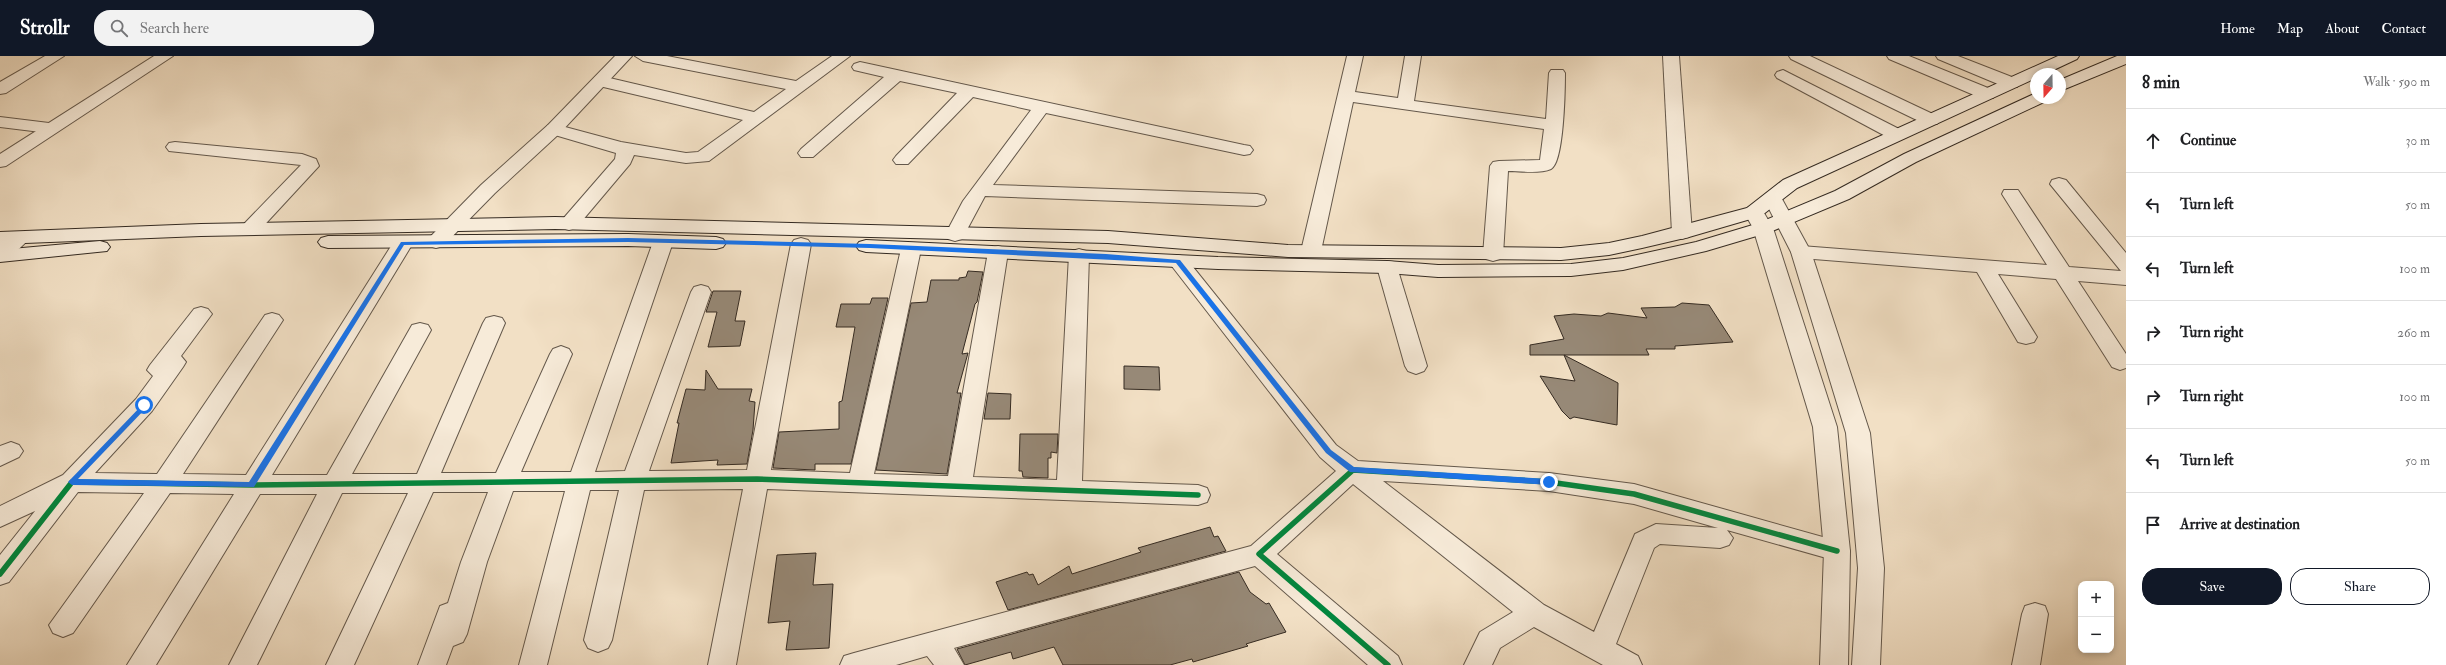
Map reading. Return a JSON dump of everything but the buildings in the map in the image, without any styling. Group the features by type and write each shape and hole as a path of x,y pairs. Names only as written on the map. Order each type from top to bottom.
{"street":[{"path":"0,89 56,56"},
{"path":"0,162 49,128 165,56"},
{"path":"436,242 488,190 554,129 624,56"},
{"path":"643,56 800,87"},
{"path":"554,129 619,146 695,159 703,157 842,56"},
{"path":"1311,251 1355,56"},
{"path":"1405,105 1413,56"},
{"path":"1671,56 1682,233"},
{"path":"1797,56 1931,120"},
{"path":"1895,56 1987,94"},
{"path":"1944,56 2011,84"},
{"path":"1834,665 1837,551 1825,427 1767,220 1773,199 1790,184 2071,56"},
{"path":"2066,83 2126,58"},
{"path":"860,67 1244,150"},
{"path":"1493,255 1497,169 1499,166 1504,164 1545,165 1549,162 1553,125 1555,122 1557,72"},
{"path":"807,154 897,75"},
{"path":"1783,75 1897,135"},
{"path":"601,81 758,118"},
{"path":"902,160 969,91"},
{"path":"1346,96 1544,126 1553,125"},
{"path":"0,256 93,248 327,242 663,242 801,244 1178,261 1387,267 1438,271 1571,270 1623,264 1699,247 1767,220 1842,195 1910,158 2030,102"},
{"path":"955,235 980,190 1042,107"},
{"path":"0,122 49,128"},
{"path":"569,224 624,160 625,152 619,146"},
{"path":"175,147 302,159 310,163 310,166 250,229"},
{"path":"2059,184 2126,266"},
{"path":"980,190 1257,200"},
{"path":"2011,194 2120,362"},
{"path":"0,253 10,238 60,234 250,229 569,224 955,235 1108,237 1311,251 1493,255 1561,254 1609,249 1682,233 1767,220"},
{"path":"1767,220 1801,252 1858,433 1871,568 1866,665"},
{"path":"533,665 580,481 663,242"},
{"path":"141,665 251,485 403,243"},
{"path":"722,665 801,244"},
{"path":"860,483 911,249"},
{"path":"959,486 998,252"},
{"path":"1801,252 2126,278"},
{"path":"1069,490 1079,256"},
{"path":"1178,261 1328,451 1534,613 1628,665"},
{"path":"1983,266 2026,337"},
{"path":"1387,267 1416,366"},
{"path":"598,640 634,480 702,292"},
{"path":"0,574 201,314"},
{"path":"63,625 164,483 272,320"},
{"path":"340,665 425,483 494,323"},
{"path":"242,665 334,484 420,330"},
{"path":"432,665 502,481 561,354"},
{"path":"0,517 72,482 144,405 175,362"},
{"path":"854,665 933,642 1259,554 1353,470 1549,482 1634,494 1837,551"},
{"path":"72,482 251,485 757,479 1198,495"},
{"path":"453,634 463,592 502,481"},
{"path":"1600,650 1644,541 1656,534 1720,538"},
{"path":"1259,554 1388,665"},
{"path":"1478,665 1490,640 1534,613"},
{"path":"2026,665 2035,614"},
{"path":"933,642 950,665"}],"cycle path":[{"path":"1388,665 1259,554 1353,470 1549,482 1634,494 1837,551"},
{"path":"0,574 72,482 251,485 757,479 1198,495"}],"route":[{"path":"144,405 72,482 251,485 403,243 628,240 870,246 946,251 1106,256 1178,261 1328,451 1353,470 1549,482"}]}
